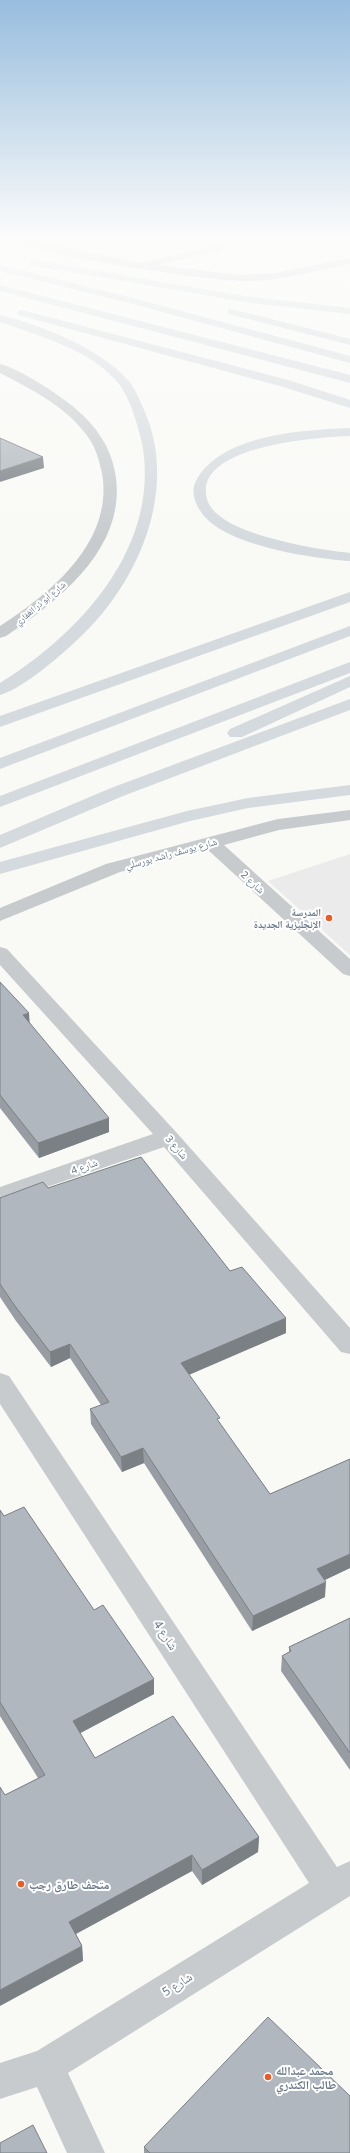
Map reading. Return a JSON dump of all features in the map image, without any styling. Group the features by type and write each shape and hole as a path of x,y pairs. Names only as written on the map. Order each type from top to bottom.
{"highway":[{"path":"0,690 27,674 63,646 95,613 116,585 132,556 143,524 150,494 152,465 150,438 138,409 123,381 99,361 61,341"},
{"path":"127,341 254,375 350,404"},
{"path":"210,341 350,379"},
{"path":"282,341 350,360"},
{"path":"331,341 350,344"},
{"path":"350,432 287,438 245,448 222,459 209,470 202,480 199,491 203,504 212,515 244,535 300,551 350,557"},
{"path":"0,722 350,596"},
{"path":"0,764 350,631"},
{"path":"0,802 350,667"},
{"path":"117,792 162,766 350,681"},
{"path":"0,842 117,792 350,704"},
{"path":"0,868 187,816 248,803 350,790"}],"street":[{"name":"شارع أبو ذر الغفاري","path":"0,368 35,385 64,404 86,426 102,449 109,468 111,474 112,501 103,530 86,560 58,590 19,621 0,633"},
{"name":"شارع يوسف راشد بورسلي","path":"0,915 113,868 278,825 350,815"},
{"name":"شارع 2","path":"210,842 350,970"},
{"name":"شارع 3","path":"0,953 168,1137 350,1345"},
{"name":"شارع 4","path":"0,1195 168,1137"},
{"name":"شارع 4","path":"0,1384 341,1882"},
{"name":"شارع 5","path":"0,2081 46,2066 341,1882"},
{"path":"46,2066 86,2153"}],"shaded area":[{"name":"المدرسة الإنجليزية الجديدة","path":"350,854 350,955 268,881"}],"building":[{"path":"0,438 43,457 0,471"},
{"path":"0,982 29,1013 23,1015 109,1118 38,1143 0,1095"},
{"path":"141,1157 230,1271 242,1267 286,1318 181,1363 220,1418 217,1419 270,1494 350,1459 350,1554 317,1569 326,1582 253,1616 143,1448 121,1457 90,1409 109,1402 70,1344 50,1352 0,1284 0,1198 43,1182 48,1188"},
{"path":"24,1507 94,1610 103,1605 154,1679 73,1721 95,1758 173,1716 259,1837 202,1870 192,1855 69,1922 82,1946 0,1990 0,1787 5,1795 45,1775 0,1702 0,1510 4,1516"},
{"path":"350,1618 350,1753 282,1656 291,1651 289,1647"},
{"name":"محمد عبدالله طالب الكندري","path":"268,2017 350,2096 350,2153 150,2153 144,2147"},
{"path":"33,2125 47,2153 0,2153 0,2143"}],"place":[{"name":"المدرسة الإنجليزية الجديدة","path":"329,918"},
{"name":"متحف طارق رجب","path":"21,1884"},
{"name":"محمد عبدالله طالب الكندري","path":"268,2077"}]}
